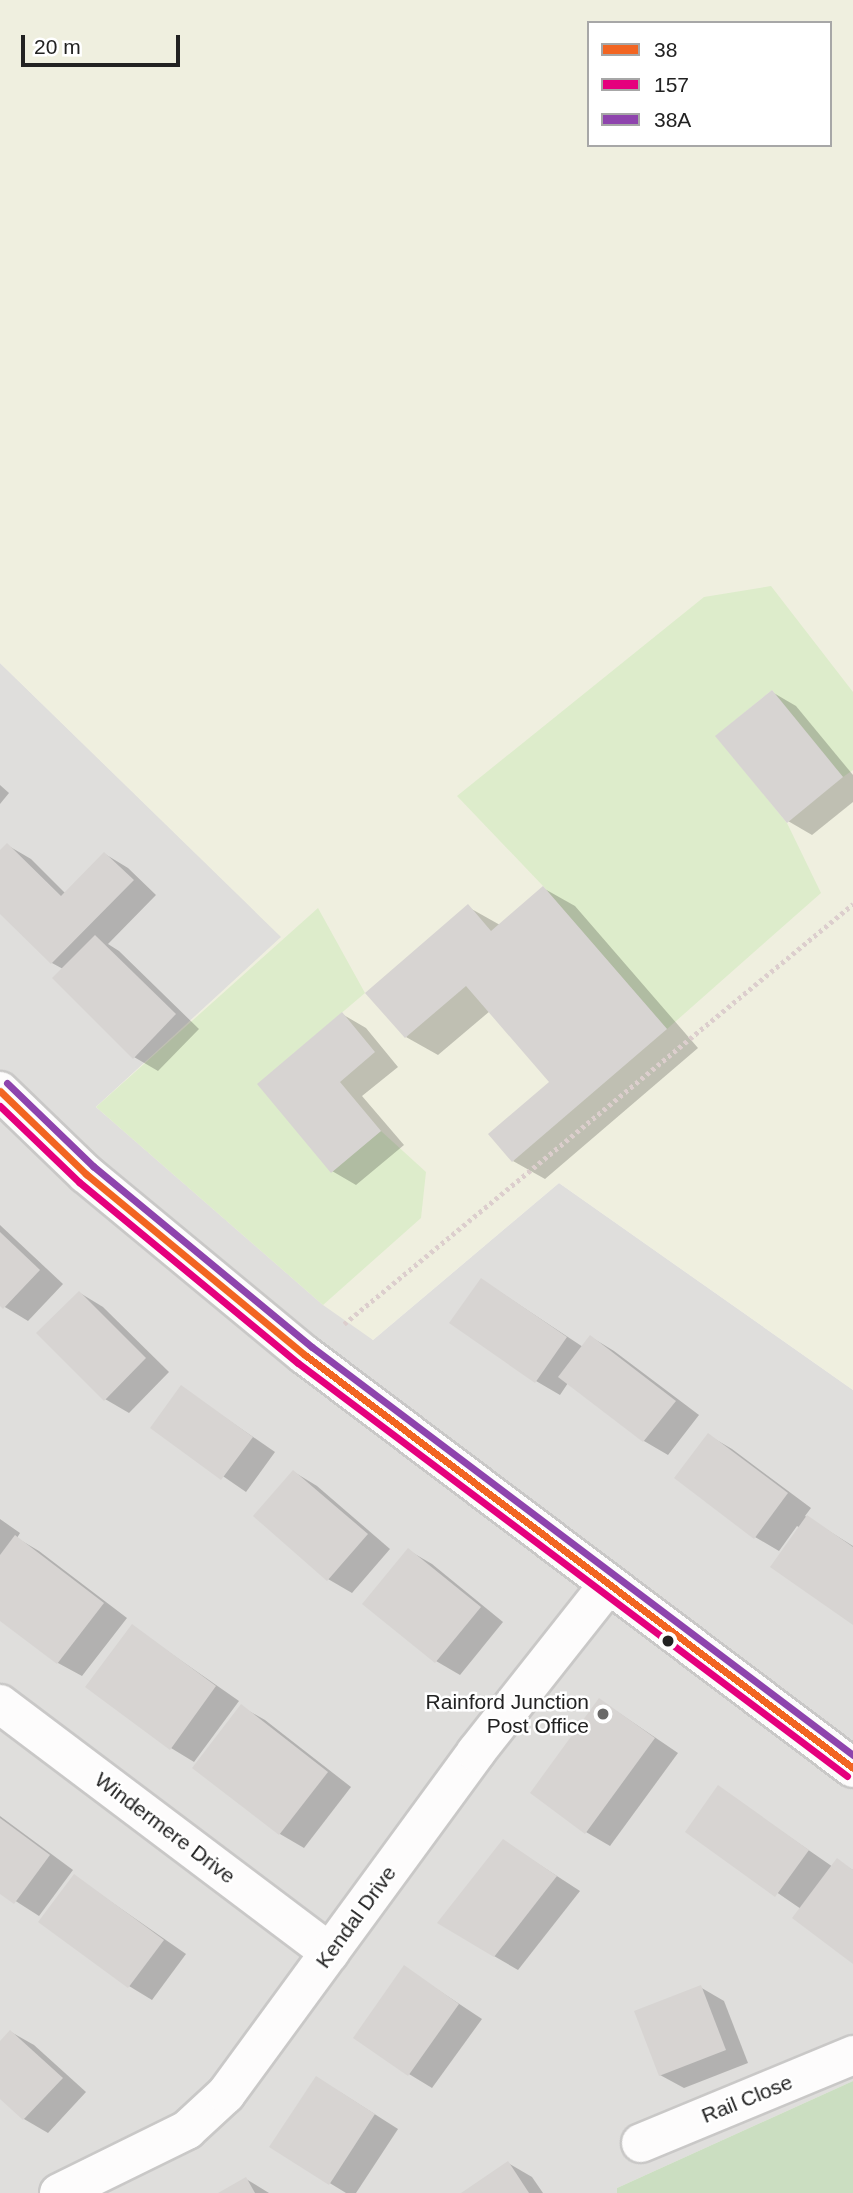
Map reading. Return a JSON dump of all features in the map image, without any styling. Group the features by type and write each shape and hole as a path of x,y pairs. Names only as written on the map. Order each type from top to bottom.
{"street":[{"path":"0,1091 86,1174 305,1355 853,1768"},
{"name":"Kendal Drive","path":"59,2193 187,2130 226,2094 476,1752 608,1585"},
{"name":"Windermere Drive","path":"0,1704 330,1953"},
{"name":"Rail Close","path":"641,2143 853,2055"}],"path":[{"path":"305,1355 853,904"}],"shaded area":[{"path":"0,663 282,937 96,1107 373,1340 559,1183 853,1390 853,2081 617,2188 617,2193 0,2193"}],"green space":[{"path":"0,0 853,0 853,1390 559,1183 373,1340 323,1305 96,1107 281,937 0,663"},
{"path":"771,586 853,692 853,770 843,777 772,690 716,736 787,823 821,893 667,1029 543,886 457,796 704,597"},
{"path":"318,908 365,993 258,1084 331,1172 381,1131 426,1172 421,1218 323,1305 96,1107"},
{"path":"853,2081 853,2193 617,2193 617,2188"}],"building":[{"path":"772,690 843,777 787,823 715,736"},
{"path":"7,843 61,896 104,852 134,880 51,964 0,914 0,850"},
{"path":"543,886 667,1029 512,1162 488,1134 549,1082 466,986 405,1038 365,993 468,904 491,931"},
{"path":"95,935 176,1014 133,1059 52,978"},
{"path":"342,1012 375,1052 340,1082 381,1131 331,1173 257,1084"},
{"path":"0,1232 40,1270 3,1309 0,1306"},
{"path":"481,1278 567,1337 535,1383 449,1323"},
{"path":"79,1291 146,1358 104,1401 36,1333"},
{"path":"590,1335 676,1401 643,1442 558,1377"},
{"path":"181,1385 253,1437 221,1480 150,1428"},
{"path":"708,1433 788,1493 754,1539 674,1478"},
{"path":"293,1470 368,1534 327,1581 253,1516"},
{"path":"807,1515 853,1547 853,1625 770,1567"},
{"path":"15,1535 104,1603 57,1664 0,1621 0,1555"},
{"path":"408,1548 481,1607 435,1663 362,1604"},
{"path":"132,1624 216,1686 170,1750 85,1687"},
{"path":"599,1698 655,1738 585,1834 530,1793"},
{"path":"241,1704 328,1772 279,1835 192,1768"},
{"path":"718,1785 809,1850 775,1897 685,1832"},
{"path":"0,1818 50,1855 14,1904 0,1894"},
{"path":"503,1839 557,1876 494,1957 437,1923"},
{"path":"837,1858 853,1870 853,1964 792,1918"},
{"path":"74,1874 164,1940 128,1988 38,1922"},
{"path":"404,1965 459,2004 408,2076 353,2038"},
{"path":"701,1985 726,2050 659,2076 634,2011"},
{"path":"10,2030 63,2078 23,2120 0,2099 0,2041"},
{"path":"316,2076 375,2114 329,2185 269,2147"},
{"path":"508,2161 529,2193 461,2193"},
{"path":"246,2177 255,2193 218,2193"}],"transit line":[{"name":"38A","path":"7,1083 93,1166 312,1347 853,1755"},
{"name":"38","path":"0,1091 86,1174 305,1355 853,1768"},
{"name":"157","path":"0,1106 79,1182 298,1363 847,1776"}],"place":[{"name":"Rainford Junction Post Office","path":"603,1714"}]}
